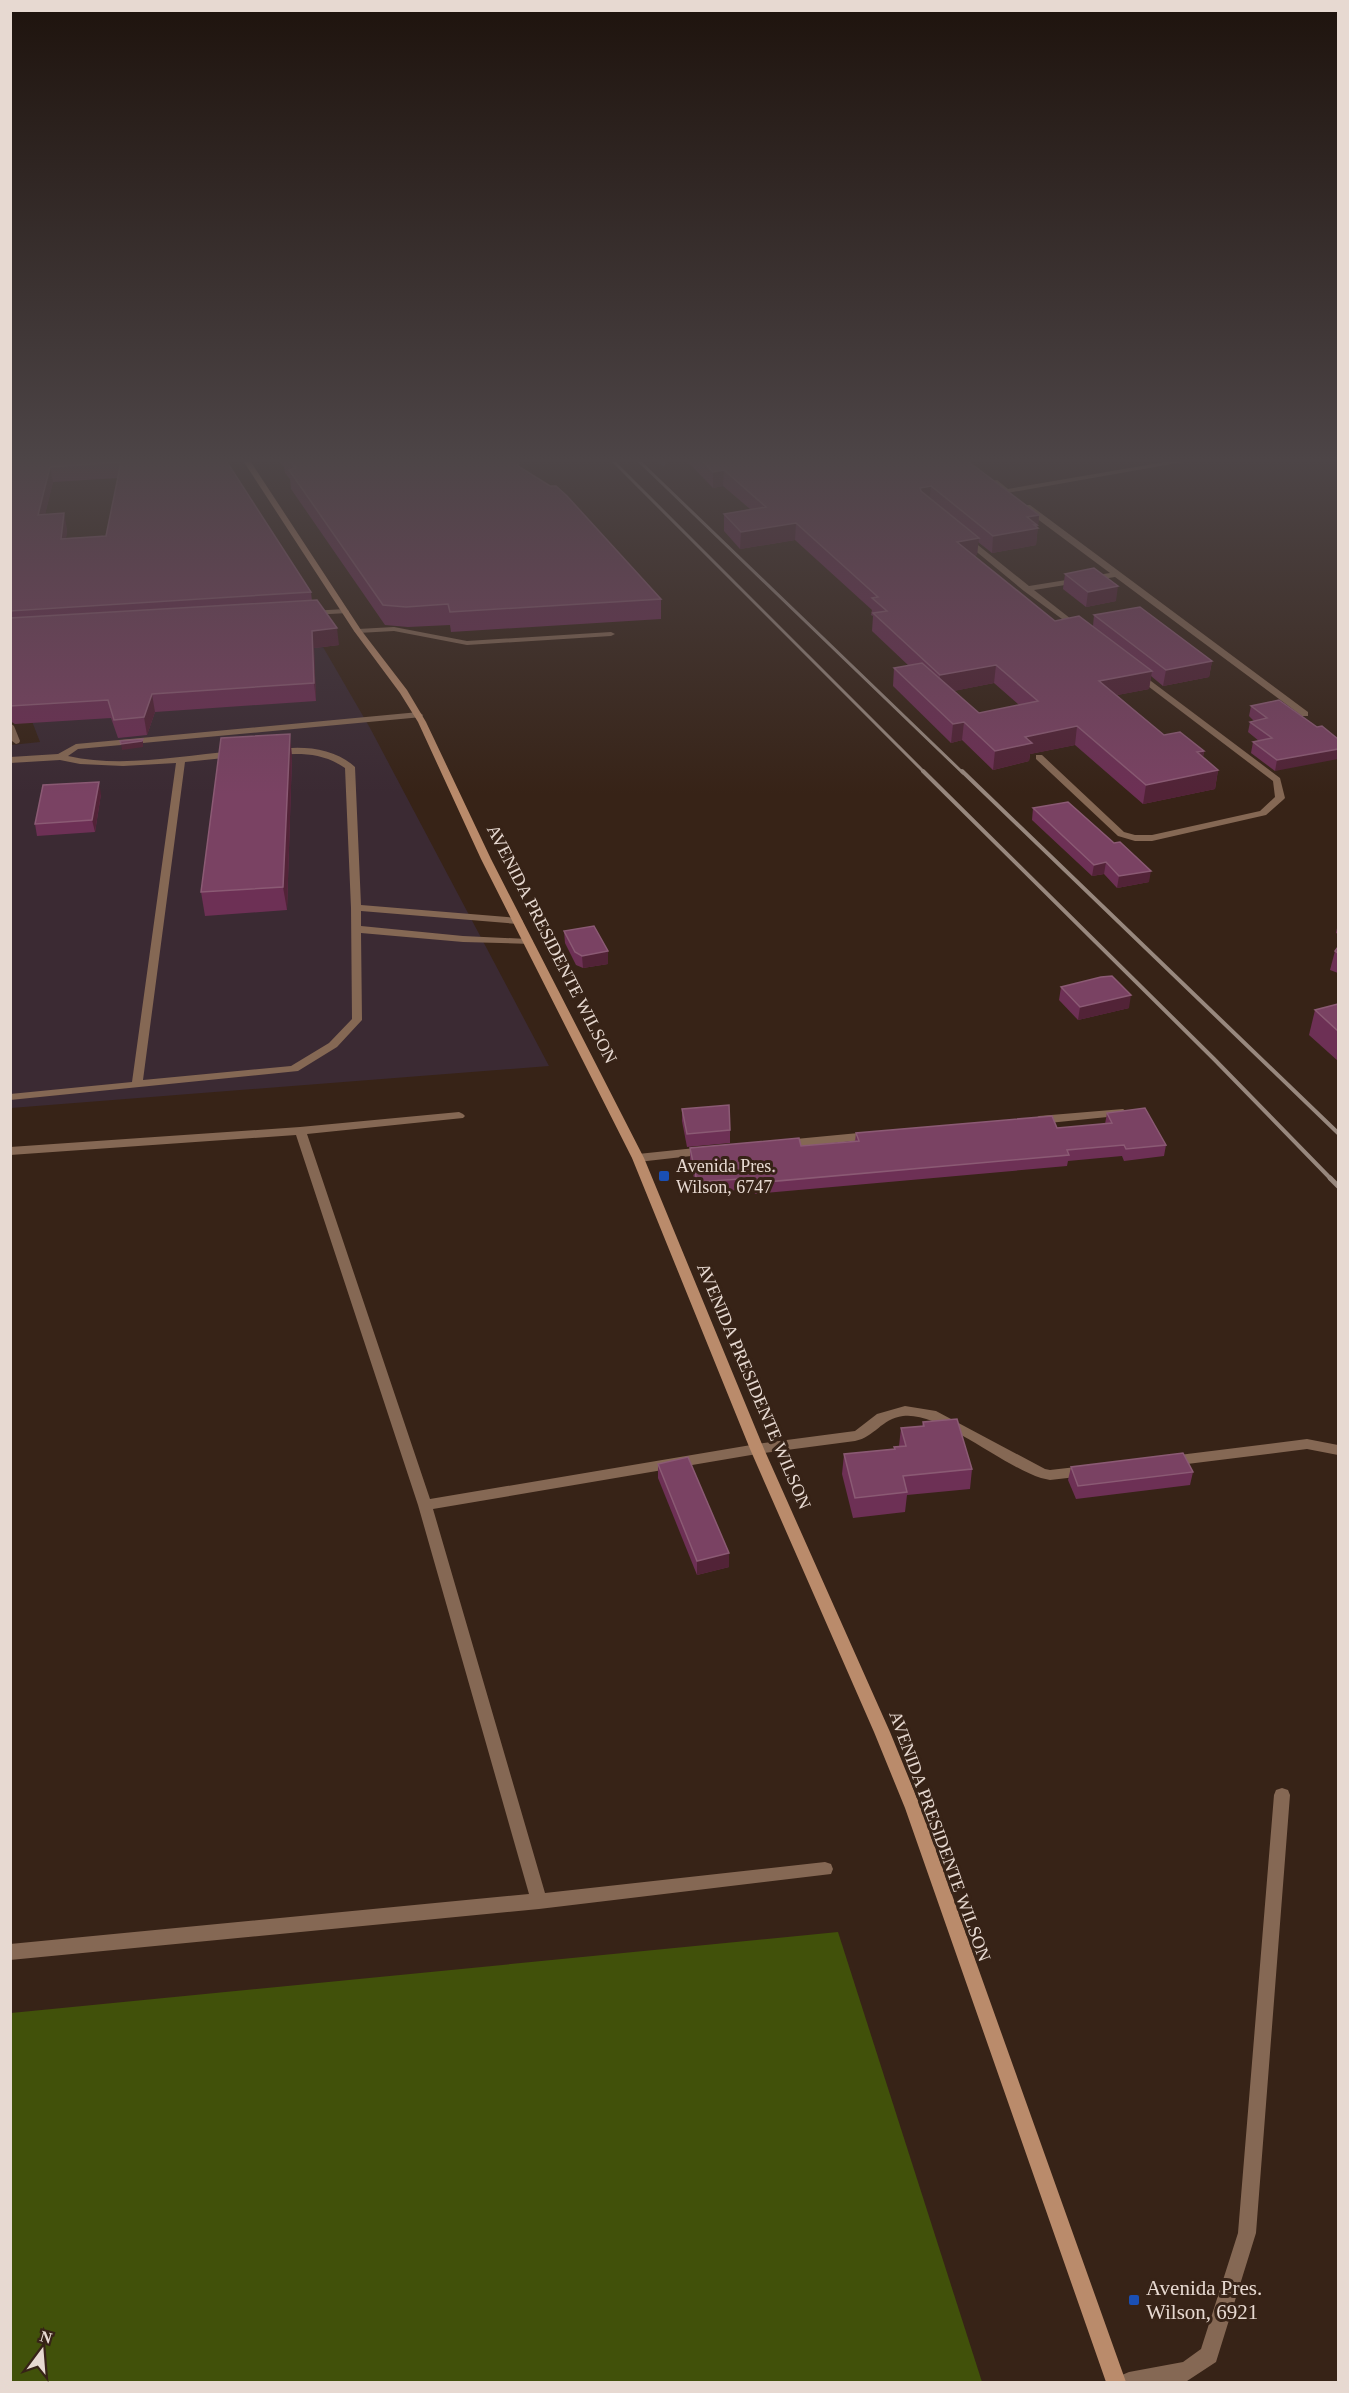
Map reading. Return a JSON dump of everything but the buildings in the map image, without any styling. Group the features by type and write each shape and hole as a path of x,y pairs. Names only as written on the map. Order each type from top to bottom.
{"main road":[{"name":"AVENIDA PRESIDENTE WILSON","path":"318,571 358,632 418,716 486,859 638,1158 757,1449 882,1731 913,1808 1116,2382"}],"street":[{"path":"1004,571 1082,632"},
{"path":"1113,571 1305,714"},
{"path":"1027,589 1117,574"},
{"path":"297,614 345,611"},
{"path":"358,632 394,629 467,643 611,634"},
{"path":"1039,757 1121,834 1136,838 1152,838 1263,813 1280,798 1277,780 1129,667"},
{"path":"60,757 76,747 418,716"},
{"path":"10,726 16,741"},
{"path":"10,760 60,757 79,762 119,763 304,750 335,756 350,767 356,908 357,1020 333,1045 294,1069 10,1097"},
{"path":"137,1084 181,758"},
{"path":"356,908 518,921"},
{"path":"356,929 464,939 528,942"},
{"path":"1024,1122 1141,1111"},
{"path":"10,1151 300,1131 459,1116"},
{"path":"300,1131 425,1505 538,1901"},
{"path":"778,1145 883,1135"},
{"path":"638,1158 719,1150"},
{"path":"425,1505 757,1449 860,1435 882,1417 905,1411 931,1414 1041,1473 1050,1475 1097,1470"},
{"path":"1155,1463 1307,1444 1338,1450"},
{"path":"1129,2382 1187,2371 1209,2355 1247,2233 1282,1795"},
{"path":"10,1952 538,1901 825,1869"}],"shaded area":[{"path":"323,647 370,728 549,1066 11,1108 11,745 40,742 11,667"}],"green space":[{"path":"838,1932 982,2382 11,2382 11,2013"}],"railway":[{"path":"723,571 923,771"},
{"path":"753,571 963,773"},
{"path":"923,771 1214,1059 1331,1179"},
{"path":"962,771 1338,1133"},
{"path":"1331,1179 1338,1186"}],"place":[{"name":"Avenida Pres. Wilson, 6747","path":"664,1176"},
{"name":"Avenida Pres. Wilson, 6921","path":"1134,2300"}]}
